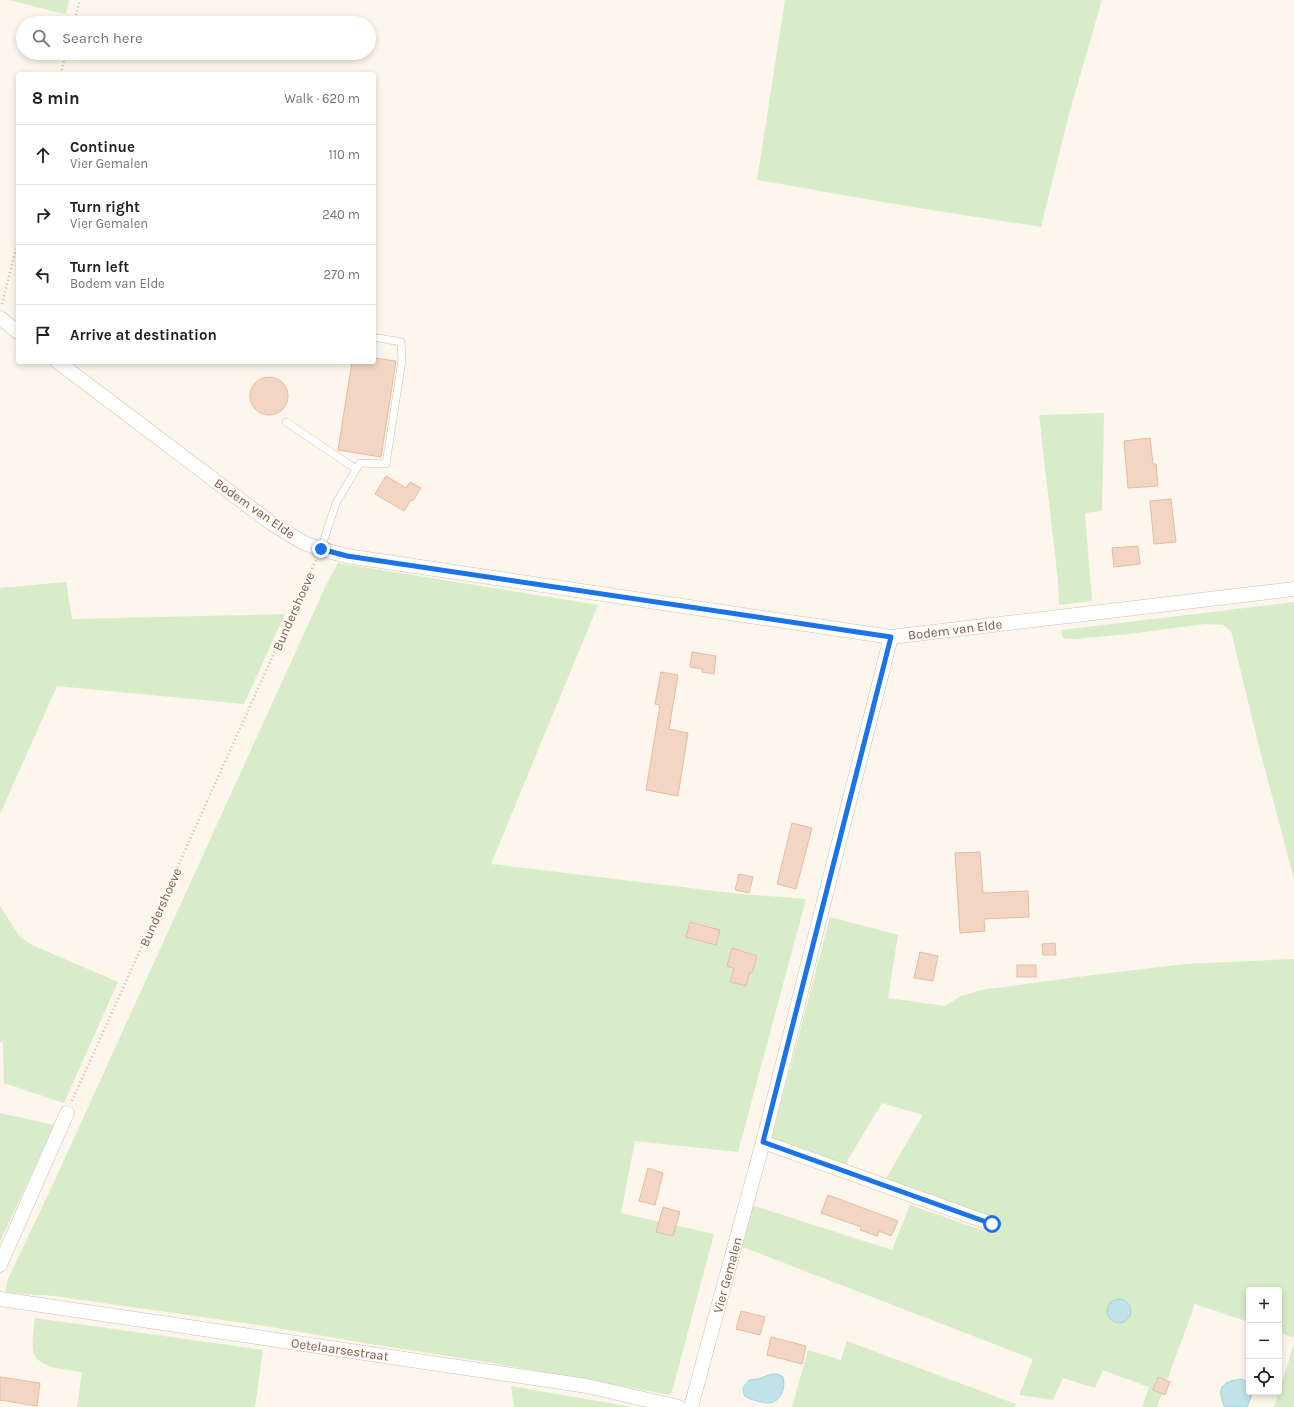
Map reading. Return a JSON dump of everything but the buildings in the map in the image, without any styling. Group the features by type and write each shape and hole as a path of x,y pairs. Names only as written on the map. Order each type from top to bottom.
{"street":[{"path":"0,318 16,330"},
{"name":"Bodem van Elde","path":"61,364 271,523 304,543 321,549 355,557 891,637 1294,589"},
{"name":"Vier Gemalen","path":"691,1407 763,1142 891,637"},
{"path":"0,1265 67,1113"},
{"path":"763,1142 992,1224"},
{"name":"Oetelaarsestraat","path":"0,1299 587,1386 679,1407"}],"lane":[{"path":"321,549 336,503 360,463 386,464 402,360 401,342 378,338"},
{"path":"286,422 356,469"}],"path":[{"path":"76,16 80,0"},
{"path":"61,72 64,60"},
{"path":"0,311 16,248"},
{"name":"Bundershoeve","path":"67,1113 321,549"}],"green space":[{"path":"10,0 69,0 66,14"},
{"path":"785,0 1102,0 1069,114 1041,227 906,206 757,180"},
{"path":"1104,413 1102,511 1085,513 1092,601 1059,605 1058,581 1039,415"},
{"path":"338,563 598,605 491,864 731,893 806,899 738,1152 635,1141 621,1213 714,1234 671,1395 487,1362 265,1326 54,1296 9,1293 5,1291 8,1279 54,1182 327,583"},
{"path":"66,582 72,619 285,614 244,704 57,686 0,814 0,588"},
{"path":"1294,602 1294,879 1258,743 1231,631 1223,625 1205,624 1076,639 1063,638 1061,630"},
{"path":"0,906 20,937 32,945 118,982 64,1103 4,1083 3,1043 0,1042"},
{"path":"830,917 898,935 888,998 945,1006 961,996 981,990 1185,964 1294,959 1294,1338 1282,1333 1282,1287 1246,1287 1246,1321 1195,1304 1157,1407 1142,1407 1149,1387 1103,1370 1095,1388 1063,1378 1053,1400 1019,1395 1033,1359 740,1246 751,1205 892,1250 910,1205 993,1234 998,1222 885,1180 923,1115 882,1103 844,1166 771,1140"},
{"path":"0,1113 54,1125 0,1242"},
{"path":"35,1318 263,1350 255,1407 77,1407 82,1372 52,1367 39,1361 35,1356 33,1349"},
{"path":"847,1341 1016,1404 1015,1407 792,1407 808,1350 841,1360"},
{"path":"1294,1344 1294,1407 1274,1407 1278,1395 1282,1395 1282,1382"},
{"path":"511,1386 632,1407 514,1407"}],"water":[{"path":"1119,1299 1124,1300 1130,1306 1130,1316 1124,1322 1119,1323 1114,1322 1108,1316 1107,1311 1108,1306 1114,1300"},
{"path":"772,1374 778,1374 783,1377 784,1381 782,1394 776,1400 764,1403 744,1395 743,1388 749,1380 758,1379"},
{"path":"1242,1379 1246,1381 1246,1395 1252,1395 1247,1407 1225,1407 1222,1401 1222,1387 1225,1384"}],"route":[{"path":"321,549 347,556 891,637 763,1142 992,1224"}]}
